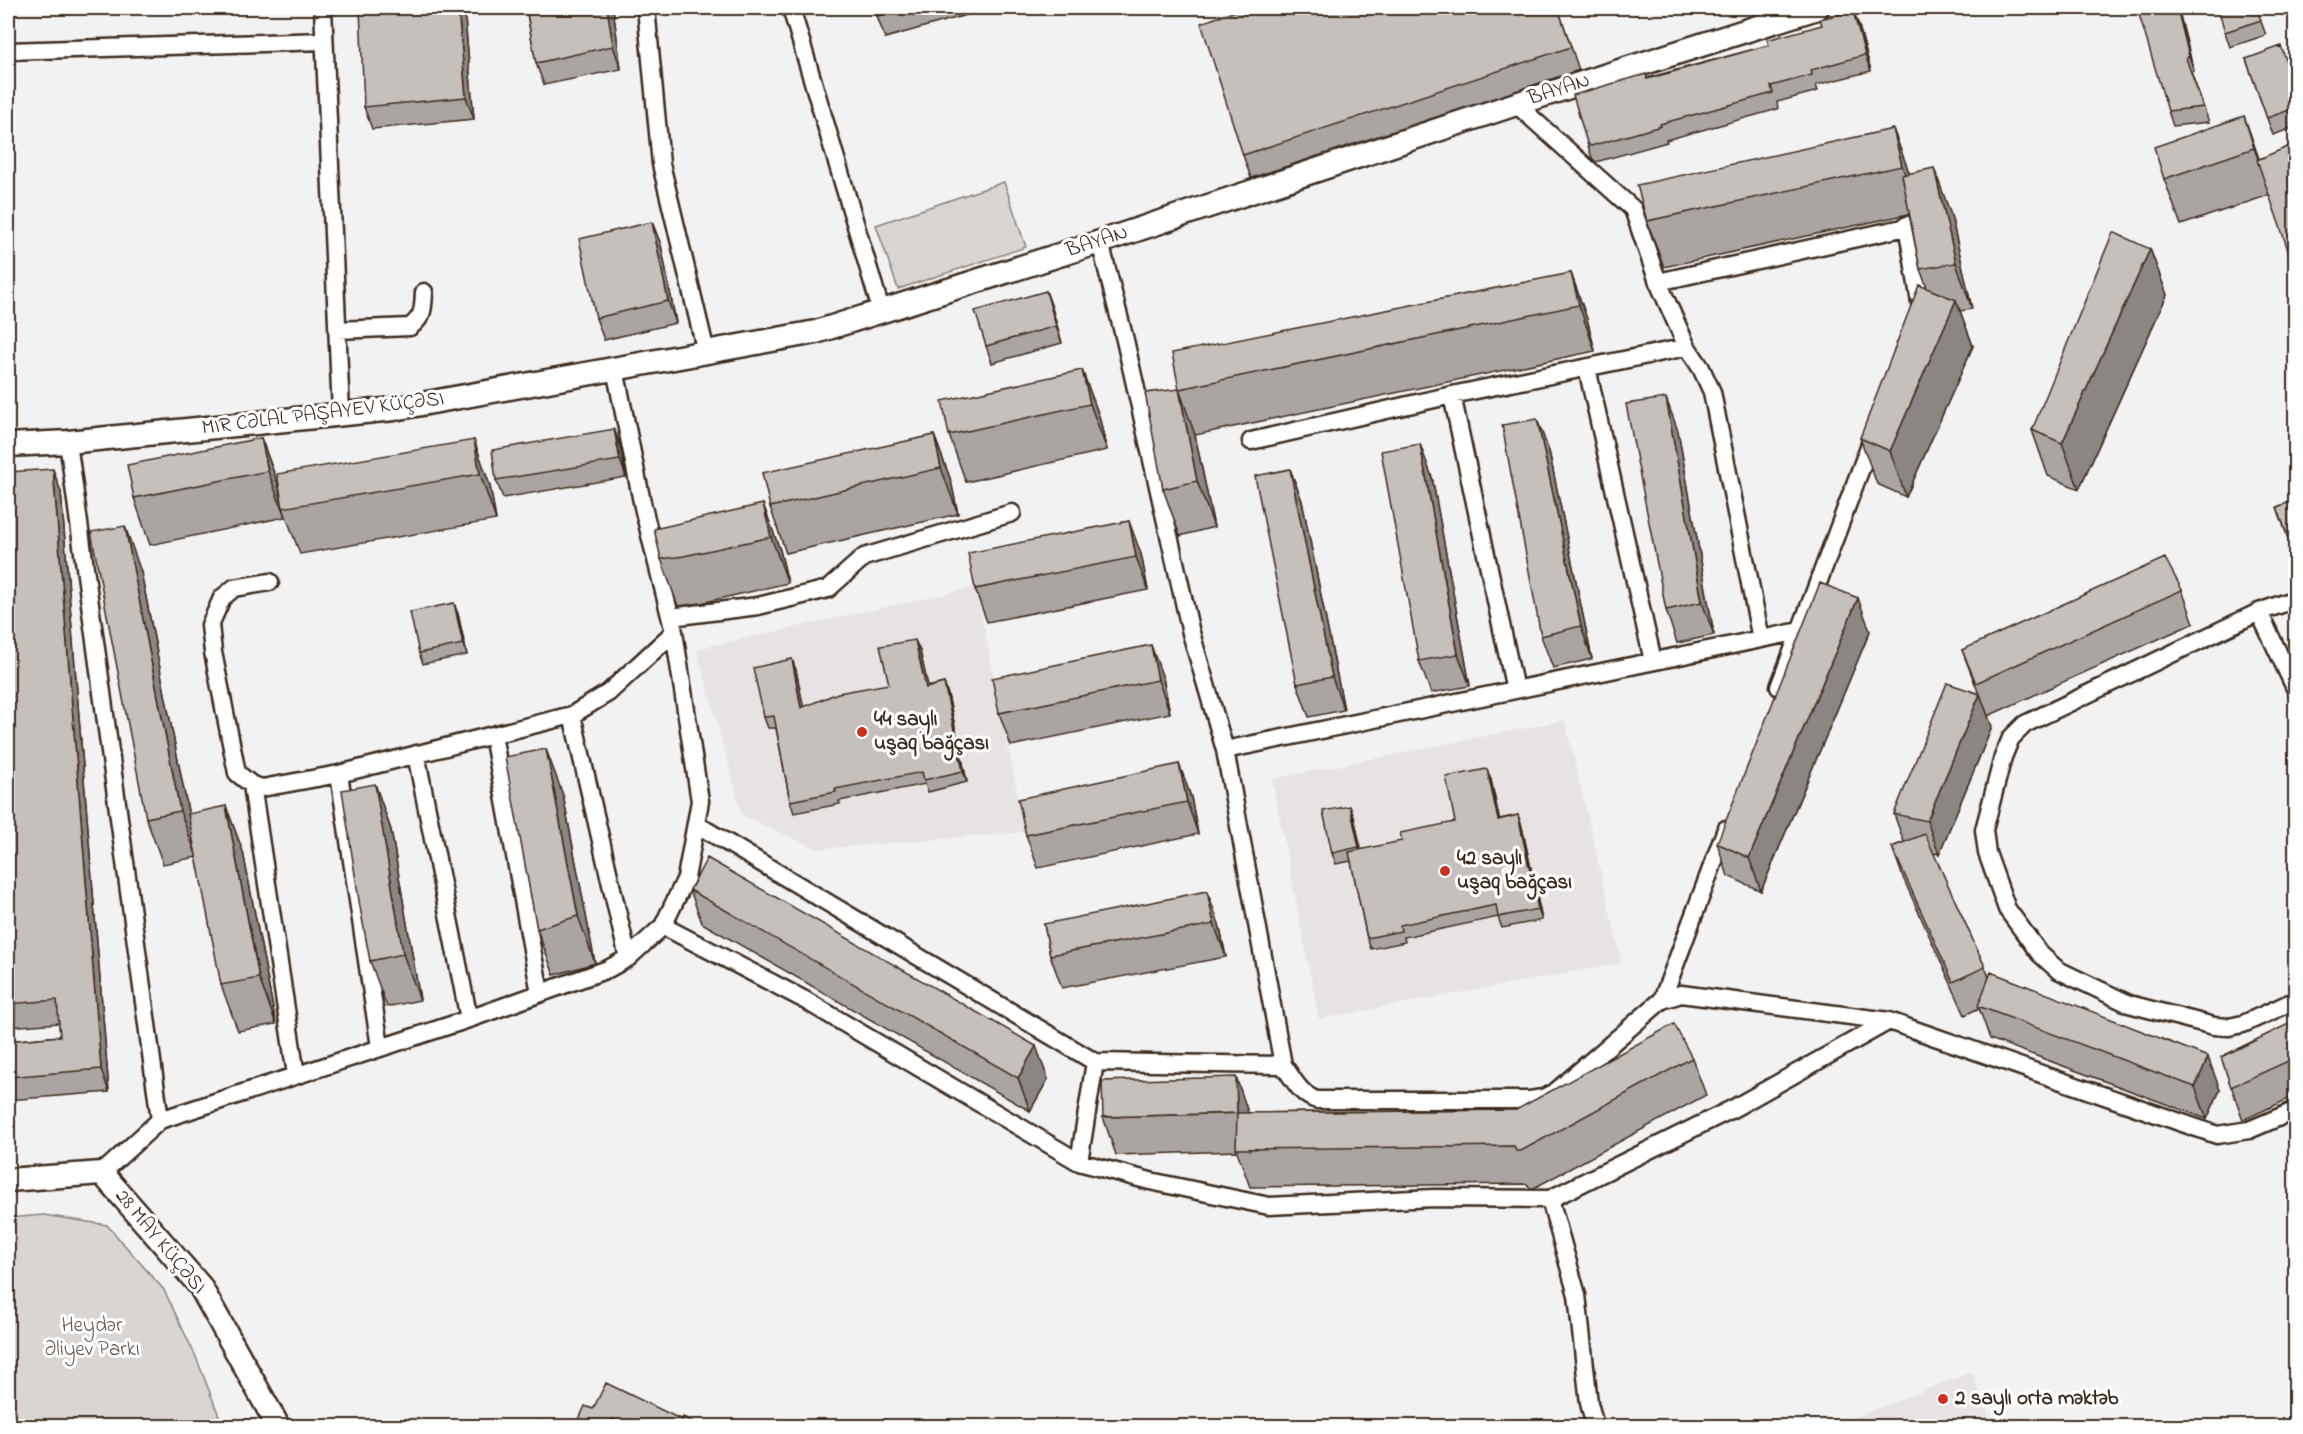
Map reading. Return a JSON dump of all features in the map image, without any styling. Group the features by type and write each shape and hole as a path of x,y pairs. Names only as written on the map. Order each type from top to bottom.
{"street":[{"path":"323,8 341,413"},
{"path":"646,8 661,164 706,352"},
{"path":"791,8 881,310"},
{"name":"BAYAN","path":"706,352 816,332 1100,242 1516,104 1817,8"},
{"path":"8,51 324,41"},
{"path":"1516,104 1632,209 1658,282 1687,347 1701,368 1712,392 1761,639"},
{"path":"1658,282 1907,225 1922,307 1914,328"},
{"path":"1100,242 1125,340 1191,633 1225,750 1283,1065 1302,1092 1317,1100 1530,1100 1543,1098 1554,1093 1662,1000 1681,994 1889,1021 2217,1135 2249,1130 2295,1110"},
{"path":"337,330 410,327 419,320 424,292"},
{"path":"1251,441 1452,395 1687,347"},
{"name":"MIR CƏLAL PAŞAYEV KÜÇƏSI","path":"8,445 68,442 394,409 706,352"},
{"path":"1587,368 1653,661"},
{"path":"102,1173 160,1120 469,1019 608,969 628,958 663,926 686,878 700,801 672,625 643,507 615,369"},
{"path":"1452,395 1515,690"},
{"path":"1775,698 1877,426"},
{"path":"68,442 160,1120"},
{"path":"270,582 234,588 222,598 210,625 213,652 237,773 252,785 262,788 339,774 572,715 608,693 672,625 828,590 864,557 1012,513"},
{"path":"2295,599 2259,612 2025,724 2010,738 1984,830 1986,853 2007,909 2040,954 2058,970 2129,1004 2214,1026 2229,1027 2243,1024 2295,1000"},
{"path":"2259,612 2295,690"},
{"path":"1225,750 1800,631"},
{"path":"572,715 628,958"},
{"path":"493,735 540,993"},
{"path":"416,754 469,1019"},
{"path":"339,774 380,1047"},
{"path":"252,785 296,1075"},
{"path":"1662,1000 1733,810"},
{"path":"696,824 1095,1062 1283,1065"},
{"path":"663,926 803,999 1079,1161 1150,1181 1269,1206 1434,1198 1550,1199 1734,1108 1889,1021"},
{"path":"1079,1161 1095,1062"},
{"name":"28 MAY KÜÇƏSI","path":"8,1180 102,1173 200,1286 278,1426"},
{"path":"1550,1199 1577,1295 1589,1403 1595,1426"}],"shaded area":[{"name":"44 saylı uşaq bağçası","path":"976,587 1025,832 817,849 742,815 697,649"},
{"name":"42 saylı uşaq bağçası","path":"1565,720 1622,963 1319,1019 1272,779"},
{"name":"2 saylı orta məktəb","path":"1972,1372 1993,1426 1832,1426"}],"green space":[{"path":"1004,182 1026,247 898,289 876,225"},
{"name":"Heydər Əliyev Parkı","path":"44,1215 107,1225 164,1290 196,1357 223,1426 8,1426 8,1218"}],"building":[{"path":"360,8 458,8 466,97 364,107"},
{"path":"526,8 607,8 613,46 536,63"},
{"path":"874,8 905,8 877,16"},
{"path":"1244,8 1558,8 1571,47 1243,155 1201,23"},
{"path":"2137,8 2177,8 2189,56 2186,58 2203,107 2168,111"},
{"path":"2218,8 2256,8 2261,20 2225,32"},
{"path":"1853,11 1865,55 1811,70 1812,75 1771,86 1773,93 1660,124 1661,126 1591,146 1587,143 1573,95 1646,74 1647,79 1769,45 1767,40 1822,25 1820,19"},
{"path":"2281,46 2295,86 2295,108 2267,118 2246,59"},
{"path":"2244,116 2254,148 2164,179 2154,147"},
{"path":"1893,129 1902,166 1647,221 1637,185"},
{"path":"2294,144 2295,150 2295,270 2257,160"},
{"path":"1934,168 1956,263 1920,269 1902,175"},
{"path":"652,222 668,301 596,318 579,239"},
{"path":"2113,232 2150,249 2062,443 2032,430"},
{"path":"1571,273 1579,305 1179,389 1172,353"},
{"path":"1919,285 1956,300 1890,451 1860,438"},
{"path":"1046,291 1056,326 986,346 975,311"},
{"path":"1082,370 1090,404 949,435 942,401"},
{"path":"1179,389 1197,481 1163,489 1145,393"},
{"path":"1666,398 1702,602 1666,610 1626,404"},
{"path":"1537,419 1581,626 1541,636 1502,425"},
{"path":"614,429 620,460 496,480 492,450"},
{"path":"934,435 941,468 770,507 762,473"},
{"path":"261,438 268,471 134,498 127,465"},
{"path":"474,440 480,474 283,508 277,474"},
{"path":"1420,444 1458,654 1419,661 1381,451"},
{"path":"53,469 101,1069 8,1077 8,1041 60,1036 57,1000 8,1004 8,472"},
{"path":"1290,469 1332,677 1297,684 1255,476"},
{"path":"2295,500 2295,538 2289,540 2277,507"},
{"path":"763,504 771,537 661,559 654,529"},
{"path":"1129,521 1136,557 975,589 968,553"},
{"path":"125,526 180,811 146,818 91,532"},
{"path":"2165,558 2182,590 1976,683 1962,650"},
{"path":"1820,583 1858,598 1749,858 1717,843"},
{"path":"454,603 463,644 419,653 410,612"},
{"path":"915,640 926,688 944,683 963,771 924,780 922,772 835,789 836,792 790,801 774,716 764,717 753,668 792,659 801,708 838,693 889,684 880,646"},
{"path":"1151,645 1158,680 999,713 992,678"},
{"path":"1947,683 1980,694 1927,821 1894,814"},
{"path":"546,749 578,916 537,929 505,757"},
{"path":"1179,764 1187,802 1026,835 1018,799"},
{"path":"1487,769 1498,820 1518,815 1538,909 1498,917 1496,905 1400,925 1401,931 1367,938 1349,852 1402,841 1400,833 1455,822 1446,777"},
{"path":"375,784 403,954 370,961 342,790"},
{"path":"226,806 259,978 221,985 188,814"},
{"path":"1350,806 1359,847 1332,853 1323,811"},
{"path":"1925,834 1985,967 1953,982 1892,847"},
{"path":"707,858 1036,1046 1018,1078 690,890"},
{"path":"1207,891 1214,924 1050,955 1044,924"},
{"path":"1991,972 2208,1057 2195,1087 1978,1006"},
{"path":"2295,1021 2295,1058 2231,1087 2221,1057"},
{"path":"1674,1024 1692,1058 1521,1151 1516,1151 1514,1146 1236,1149 1237,1113 1516,1110"},
{"path":"1236,1077 1237,1113 1103,1117 1102,1081"},
{"path":"606,1383 682,1420 683,1417 702,1426 626,1426 613,1419 610,1426 576,1426 585,1406 593,1409"},
{"path":"541,1420 548,1426 526,1426 526,1425"}],"place":[{"name":"44 saylı uşaq bağçası","path":"862,732"},
{"name":"42 saylı uşaq bağçası","path":"1445,871"},
{"name":"2 saylı orta məktəb","path":"1943,1399"}]}
